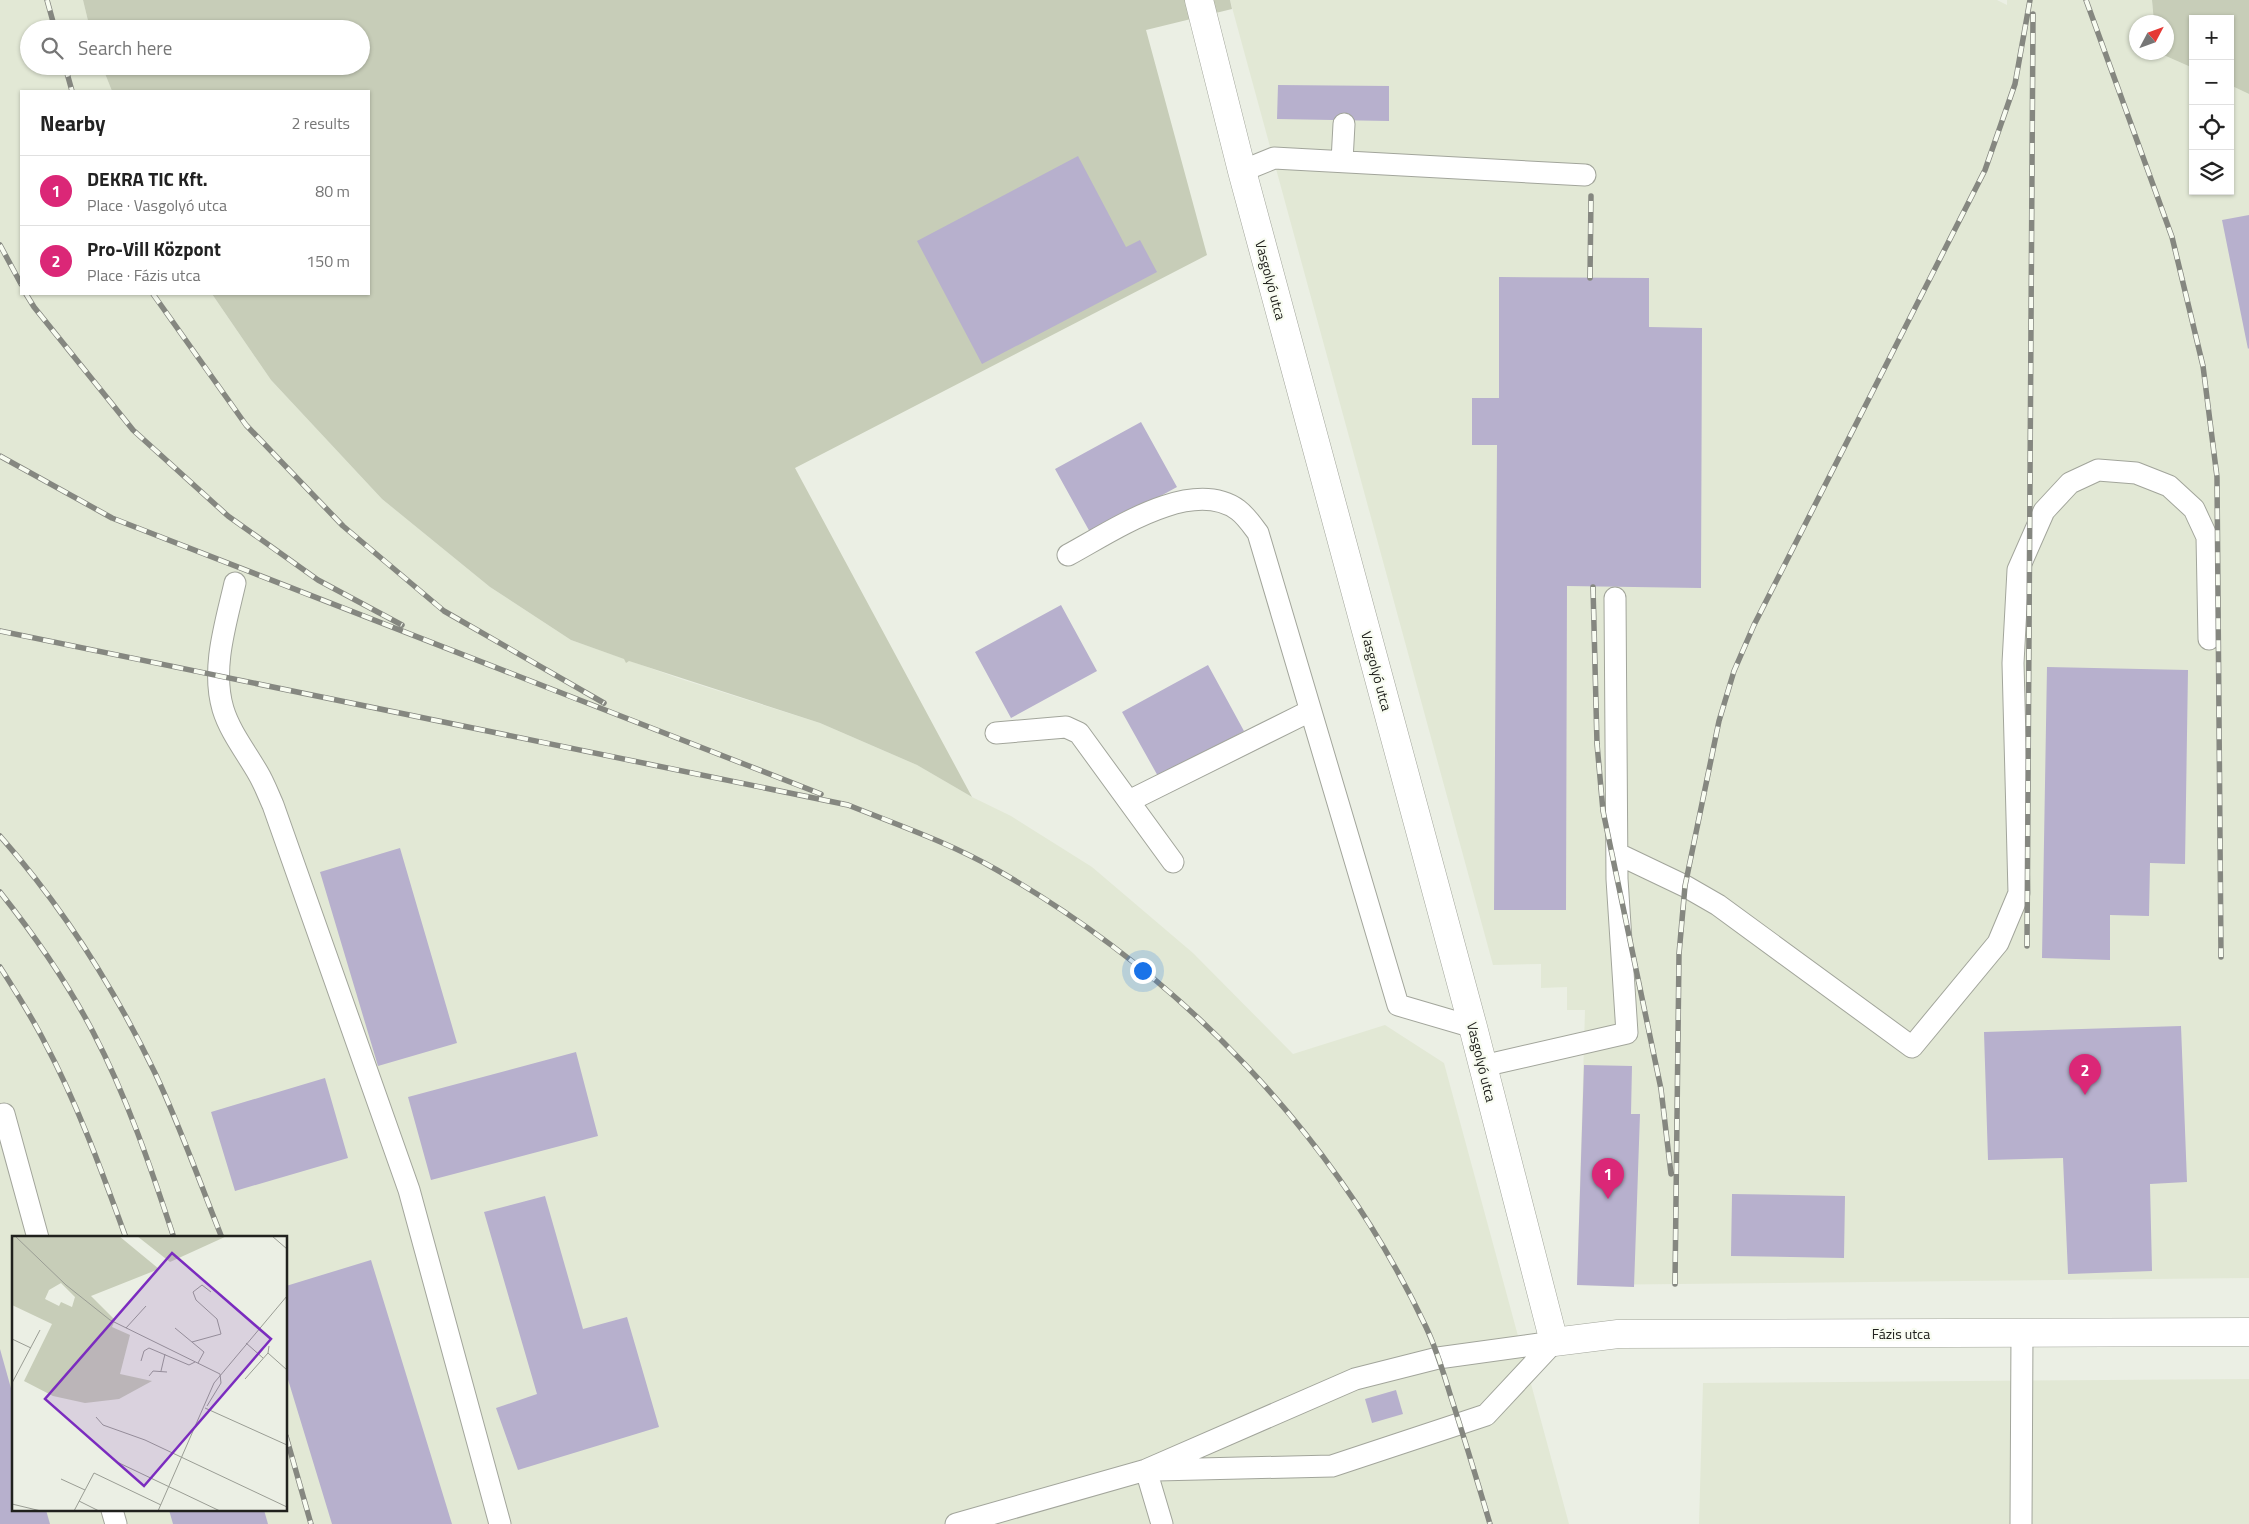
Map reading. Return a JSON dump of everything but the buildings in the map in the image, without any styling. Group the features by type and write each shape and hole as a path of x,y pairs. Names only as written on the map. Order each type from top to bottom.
{"street":[{"name":"Vasgolyó utca","path":"1199,0 1242,171 1473,1027 1554,1342"},
{"name":"Fázis utca","path":"1554,1342 1618,1334 2249,1332"}],"lane":[{"path":"1342,161 1344,124"},
{"path":"1242,171 1274,158 1585,175"},
{"path":"1618,854 1685,886 1718,905 1912,1047 1998,942 2019,893 2013,663 2018,570 2044,511 2070,483 2098,470 2136,473 2169,486 2194,509 2207,537 2209,639"},
{"path":"1068,554 1158,508 1177,501 1211,499 1225,503 1238,510 1258,533 1398,1005 1473,1027"},
{"path":"234,583 220,646 223,709 232,731 259,775 273,804 409,1190 500,1524"},
{"path":"1483,1066 1627,1033 1618,854 1615,598"},
{"path":"1129,802 1310,711"},
{"path":"996,733 1066,727 1079,733 1173,862"},
{"path":"4,1114 37,1236"},
{"path":"2021,1524 2022,1332"},
{"path":"956,1524 1146,1470 1355,1380 1438,1358 1554,1342"},
{"path":"1146,1470 1332,1466 1486,1415 1554,1342"},
{"path":"1146,1470 1162,1524"}],"shaded area":[{"path":"0,0 83,0 88,20 20,20 20,75 106,75 112,90 20,90 20,295 213,295 271,380 382,499 490,587 571,640 681,679 820,723 917,765 972,797 1011,816 1092,867 1193,953 1293,1054 1385,1025 1444,1063 1569,1524 0,1524"},
{"path":"83,0 1230,0 1232,9 1146,30 1207,255 795,468 972,797 917,765 820,723 629,661 626,663 624,659 571,640 490,587 382,499 271,380 213,295 370,295 370,90 112,90 106,75 370,75 370,20 88,20"},
{"path":"1230,0 1997,0 2007,5 2007,0 2152,0 2153,15 2129,15 2129,60 2174,60 2189,66 2189,195 2234,195 2234,87 2249,94 2249,1278 1577,1285 1585,1010 1567,1010 1567,987 1541,988 1541,964 1493,965"},
{"path":"2152,0 2249,0 2249,94 2234,87 2234,15 2189,15 2189,66 2174,60 2174,15 2153,15"},
{"path":"2249,1379 2249,1524 1699,1524 1703,1383"}],"railway":[{"path":"47,0 53,20"},
{"path":"1675,1284 1679,954 1685,886 1719,721 1734,671 1754,625 1985,170 2015,84 2030,0"},
{"path":"2086,0 2172,237 2203,366 2217,477 2221,957"},
{"path":"2027,946 2033,14"},
{"path":"68,75 72,90"},
{"path":"1590,278 1591,196"},
{"path":"0,245 20,282"},
{"path":"27,295 34,307 133,430 228,516 318,580 402,625"},
{"path":"154,295 246,425 343,526 444,611 604,703"},
{"path":"0,456 112,518 821,794"},
{"path":"1593,587 1597,744 1603,811 1661,1089 1671,1174"},
{"path":"0,631 848,805 942,843 997,870 1065,912 1129,959 1190,1010 1246,1066 1299,1126 1346,1189 1389,1257 1426,1327 1442,1368 1490,1524"},
{"path":"0,836 45,891 65,919 122,1010 164,1093 221,1236"},
{"path":"0,892 50,960 93,1032 128,1107 173,1236"},
{"path":"0,967 35,1024 57,1066 99,1164 125,1236"},
{"path":"288,1443 311,1524"}],"place":[{"name":"Pro-Vill Központ","path":"2085,1095"},
{"name":"DEKRA TIC Kft.","path":"1608,1199"}]}
